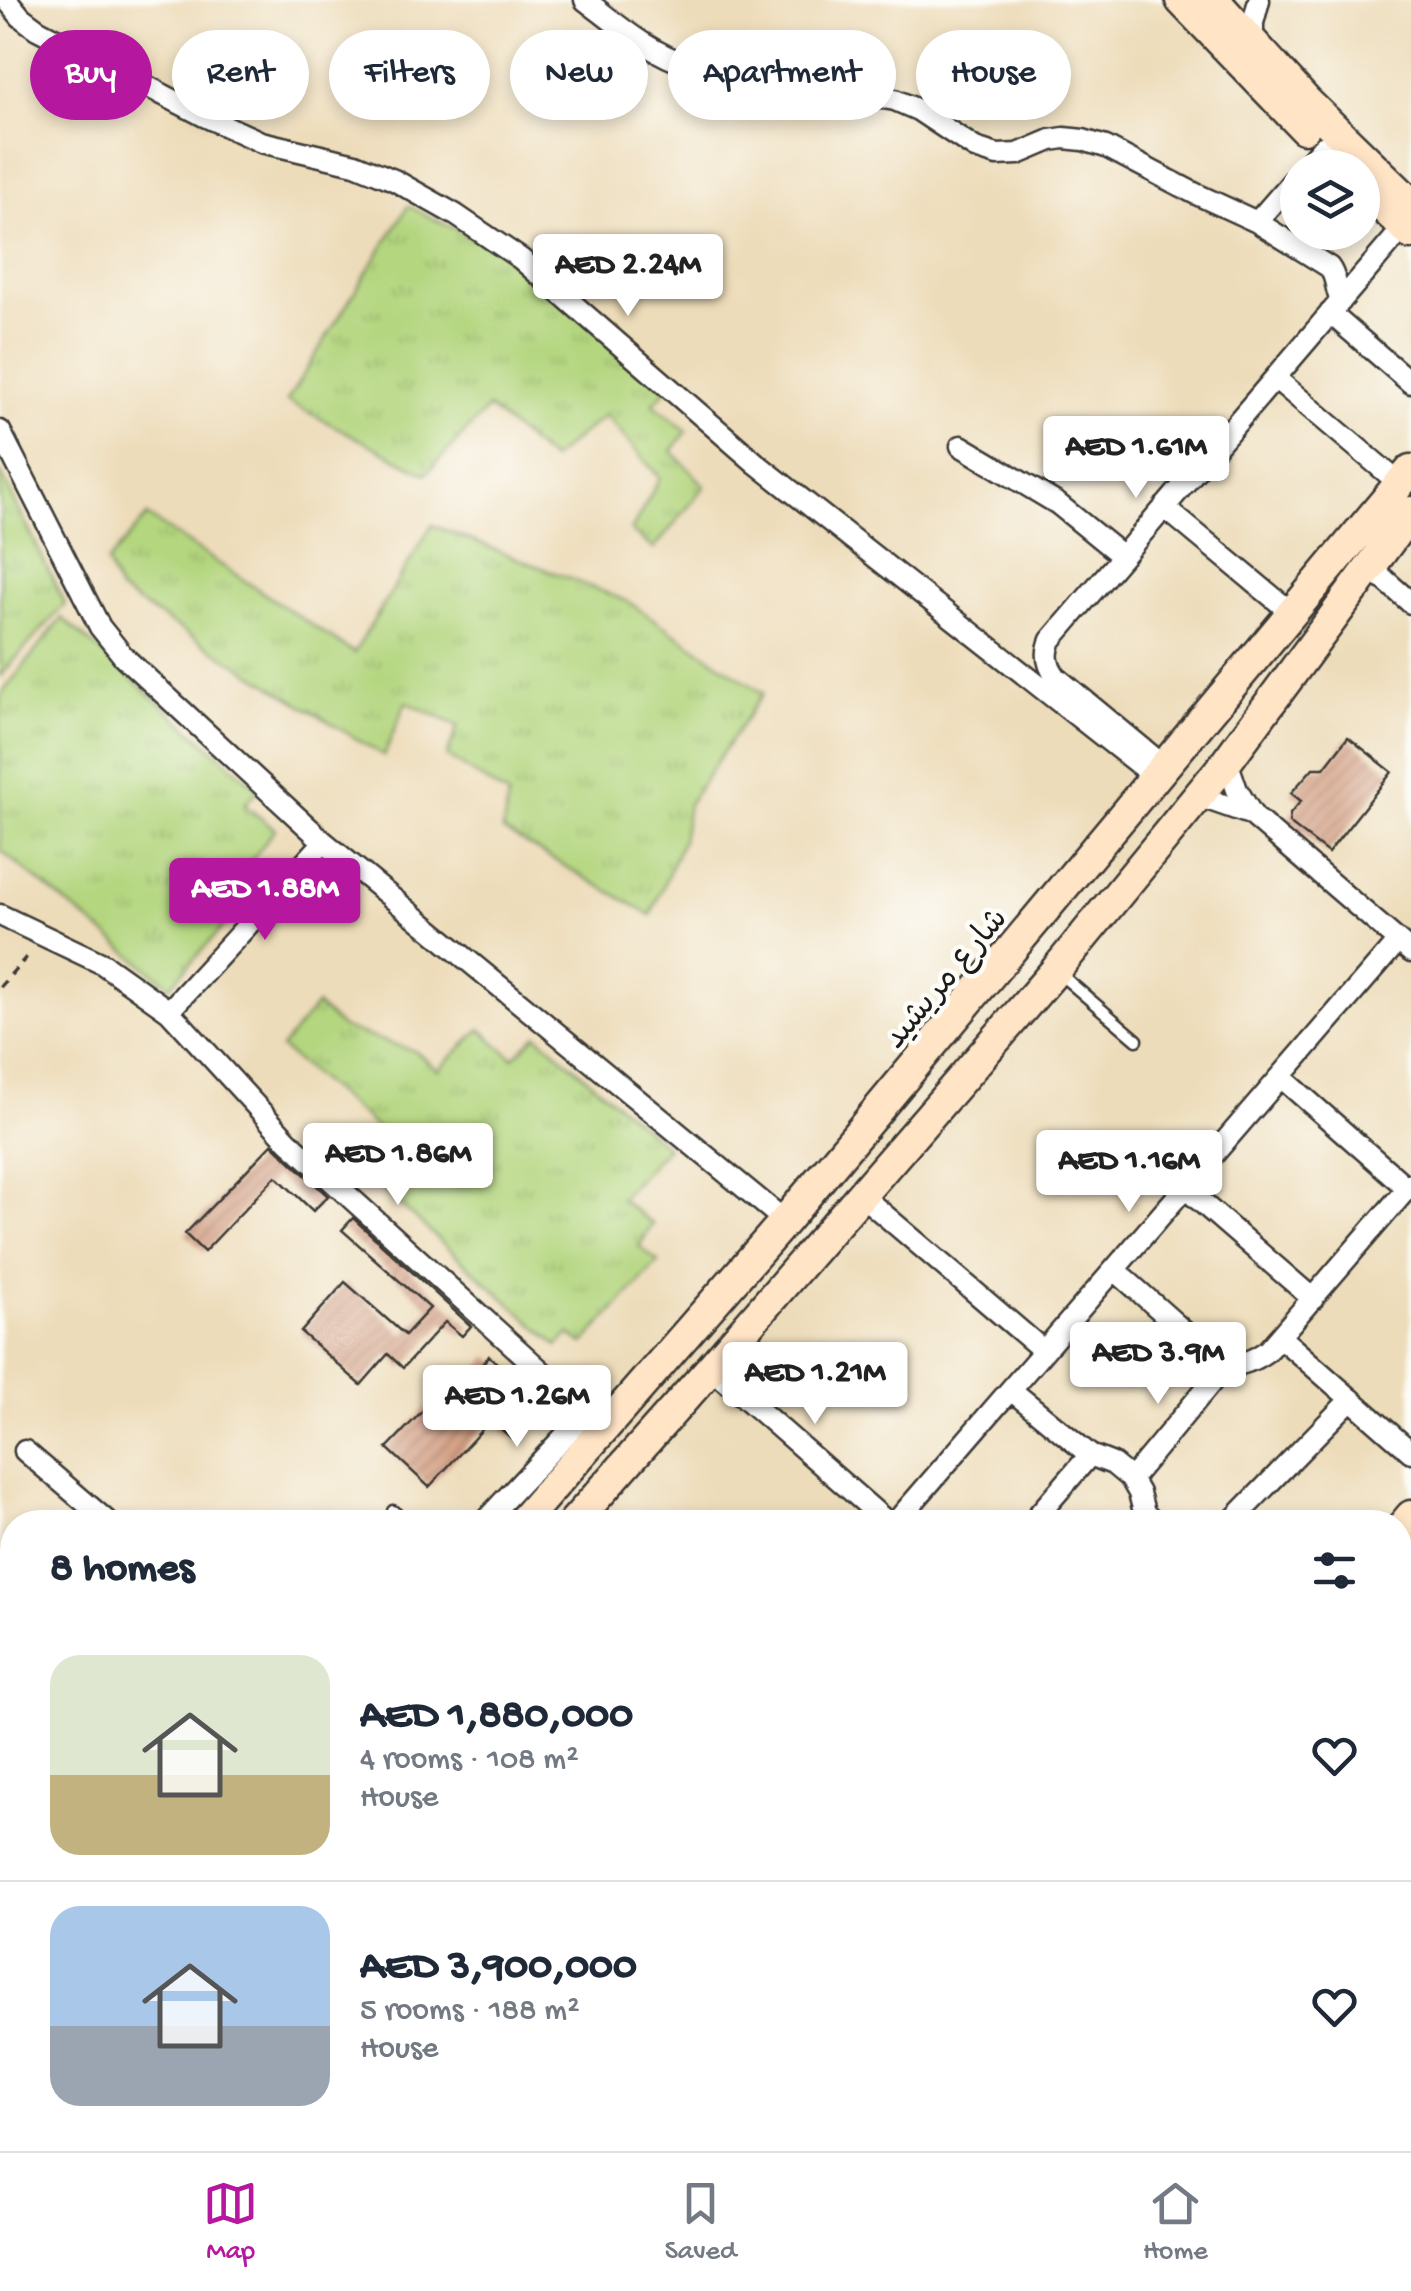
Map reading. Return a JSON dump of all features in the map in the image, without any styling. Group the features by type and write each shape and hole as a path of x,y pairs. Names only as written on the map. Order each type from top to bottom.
{"main road":[{"path":"1181,0 1314,150"},
{"path":"1214,0 1357,152 1409,221"},
{"path":"1380,199 1409,221"},
{"name":"شارع مريشيد","path":"531,1510 596,1420 785,1221 1405,477"},
{"path":"585,1510 1056,970 1227,761 1411,512"},
{"path":"1263,650 1272,651 1285,661 1290,676"}],"street":[{"path":"585,0 668,59 895,100 918,110 975,148 1018,154 1064,138 1106,147 1256,222 1329,266 1334,276 1336,307 1411,383"},
{"path":"1214,0 1228,0"},
{"path":"1253,44 1258,0"},
{"path":"4,2 37,30 204,116 261,142 355,164 394,180 456,215 521,259 757,464 1160,772"},
{"path":"1256,222 1280,195"},
{"path":"1160,772 1051,670 1047,654 1051,640 1409,221"},
{"path":"1275,378 1405,477"},
{"path":"0,431 90,609 124,657 324,842 785,1221"},
{"path":"961,446 1058,504 1122,556"},
{"path":"1164,507 1293,614"},
{"path":"1369,566 1411,603"},
{"path":"906,1510 1281,1077 1405,947 1253,816 1227,761"},
{"path":"1198,796 1253,816"},
{"path":"169,1011 324,842"},
{"path":"0,915 103,964 169,1011 288,1140 596,1420 497,1510"},
{"path":"1131,1478 1224,1368 1268,1352 1409,1186 1281,1077"},
{"path":"1185,1188 1313,1298"},
{"path":"861,1195 1044,1352"},
{"path":"1115,1270 1224,1368"},
{"path":"1280,1337 1411,1452"},
{"path":"711,1368 864,1510"},
{"path":"1011,1390 1090,1455 1113,1464 1131,1478 1143,1510"},
{"path":"1243,1510 1350,1399"},
{"path":"25,1452 94,1510"},
{"path":"1042,1510 1090,1455"}],"lane":[{"path":"1056,970 1137,1040"}],"path":[{"path":"0,987 44,937"}],"green space":[{"path":"408,206 497,250 667,389 653,404 687,431 672,451 705,486 654,549 631,531 660,478 605,415 551,460 488,408 426,474 287,401"},
{"path":"0,471 65,604 0,676"},
{"path":"147,516 354,653 432,525 627,601 763,693 688,804 682,841 651,915 503,831 508,796 447,756 458,726 406,702 384,756 119,591 107,563"},
{"path":"62,618 259,789 244,805 275,829 243,872 257,889 170,986 0,850 0,696"},
{"path":"316,1005 342,1028 415,1051 438,1070 481,1029 513,1058 537,1035 667,1147 620,1199 653,1224 639,1246 658,1262 583,1344 569,1334 558,1346 365,1174 390,1139 281,1048"}],"building":[{"path":"1348,737 1392,772 1328,853 1289,823 1290,814 1301,801 1291,793 1313,768 1324,768"},
{"path":"272,1144 328,1196 313,1211 276,1176 204,1252 185,1234"},
{"path":"353,1218 471,1326 462,1336 445,1322 403,1368 388,1354 361,1385 301,1332 345,1282 405,1335 430,1308 342,1230"},
{"path":"489,1356 541,1403 511,1438 491,1420 429,1487 387,1448 432,1401 442,1410"}]}
